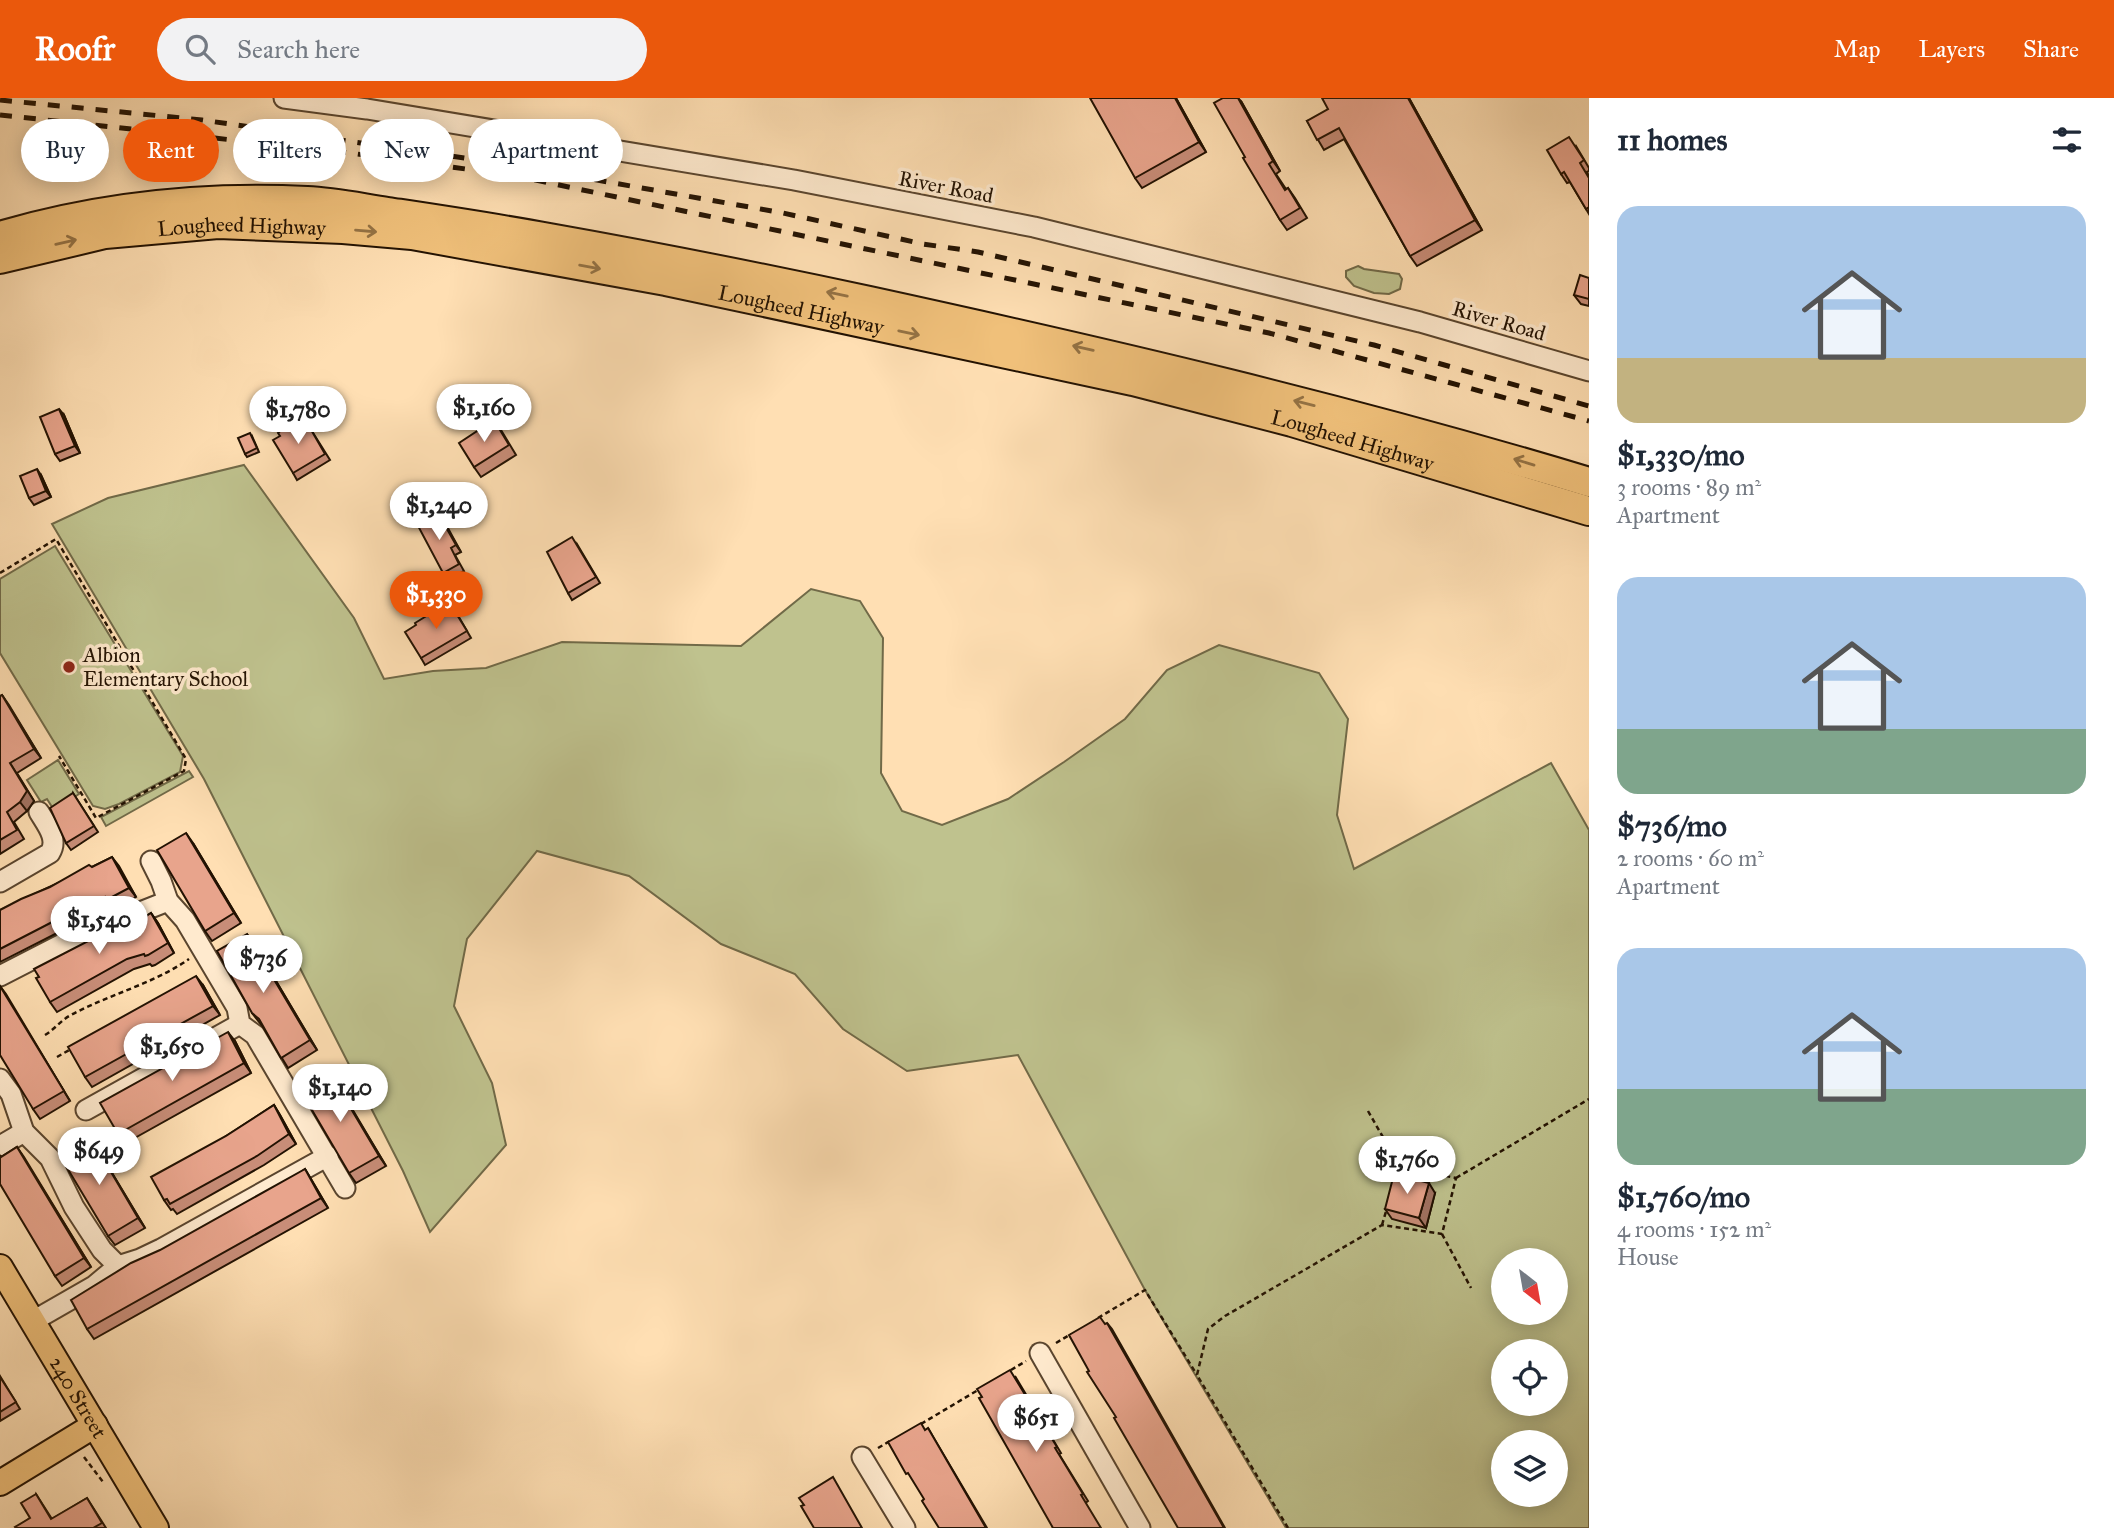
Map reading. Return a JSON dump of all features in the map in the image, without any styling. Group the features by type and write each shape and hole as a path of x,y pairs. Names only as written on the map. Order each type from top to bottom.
{"highway":[{"name":"Lougheed Highway","path":"0,236 49,222 106,212 170,204 242,201 310,201 479,225 698,264 1165,367 1451,440 1589,482"},
{"name":"Lougheed Highway","path":"0,258 105,234 218,224 412,235 666,281 1133,382 1292,422 1589,510"}],"main road":[{"name":"240 Street","path":"0,1267 156,1528"},
{"path":"0,1483 95,1425"}],"street":[{"name":"River Road","path":"284,98 380,111 794,180 1034,227 1420,323 1589,371"},
{"path":"0,882 54,848 53,839 39,812"},
{"path":"150,861 168,901 185,920 237,1008 240,1024 255,1035 345,1188"},
{"path":"0,976 72,939 168,901"},
{"path":"86,1110 240,1024"},
{"path":"0,1079 11,1094 24,1132 50,1158 81,1217 102,1250 118,1266"},
{"path":"0,1146 24,1132"},
{"path":"33,1321 94,1286 118,1266 161,1249 328,1156"},
{"path":"1040,1353 1140,1528"},
{"path":"862,1457 905,1528"}],"path":[{"path":"0,573 56,539 186,759 184,771 96,818 59,756"},
{"path":"45,1035 71,1015 131,990 145,981 165,975 195,956"},
{"path":"57,1057 76,1047"},
{"path":"1368,1111 1400,1167 1456,1178 1589,1099"},
{"path":"1396,1178 1400,1167"},
{"path":"1456,1178 1442,1234 1471,1288"},
{"path":"1381,1225 1389,1202"},
{"path":"1197,1375 1208,1329 1225,1316 1381,1225 1442,1234"},
{"path":"1089,1324 1145,1290 1288,1528"},
{"path":"1067,1337 1078,1330"},
{"path":"1004,1374 1015,1367"},
{"path":"913,1428 982,1388"}],"green space":[{"path":"1358,266 1399,274 1402,279 1400,289 1389,294 1374,293 1354,286 1346,277 1346,271"},
{"path":"244,465 354,618 384,679 433,671 486,668 562,642 741,646 811,589 860,601 883,638 881,773 902,811 942,825 1008,799 1125,719 1167,670 1219,645 1319,673 1348,719 1337,815 1354,869 1551,763 1589,830 1589,1528 1286,1528 1145,1290 1018,1055 907,1071 843,1029 795,974 721,944 629,876 537,851 467,939 454,1006 492,1083 506,1145 430,1232 403,1171 204,779 52,524 108,498"},
{"path":"55,546 183,756 180,772 105,809 93,806 0,653 0,579"},
{"path":"58,760 79,794 54,810 47,799 41,802 27,780"},
{"path":"189,771 193,777 106,826 101,817"}],"building":[{"path":"1090,98 1175,98 1199,142 1135,178"},
{"path":"1223,98 1238,98 1273,161 1269,164 1300,208 1280,220 1214,103"},
{"path":"1322,98 1408,98 1475,220 1410,256 1339,128 1317,140 1307,121 1328,109"},
{"path":"1569,137 1584,160 1580,163 1589,178 1589,207 1586,209 1547,150"},
{"path":"1580,275 1589,278 1589,299 1574,295"},
{"path":"59,409 75,446 55,454 40,417"},
{"path":"494,420 509,445 474,467 459,443"},
{"path":"306,421 325,454 293,473 273,440 280,436 278,433 286,426"},
{"path":"250,433 257,448 245,454 238,438"},
{"path":"37,469 46,491 29,498 20,476"},
{"path":"438,513 456,545 451,548 459,564 443,573 417,524"},
{"path":"572,537 596,577 568,593 547,552"},
{"path":"451,605 467,631 421,658 405,632 433,612 435,615"},
{"path":"2,695 34,749 10,763 27,791 20,802 7,812 17,830 0,840 0,696"},
{"path":"73,793 94,826 66,843 50,808"},
{"path":"186,833 234,913 205,931 157,850"},
{"path":"112,857 129,888 60,918 0,949 0,910 89,865 92,867"},
{"path":"151,913 168,943 148,955 127,959 50,1002 36,978 39,977 34,969 119,925 120,927 128,922 132,925"},
{"path":"247,934 310,1040 281,1058 217,951"},
{"path":"196,976 213,1006 85,1077 68,1047"},
{"path":"0,986 64,1091 33,1109 0,1055"},
{"path":"228,1032 244,1063 118,1134 100,1103"},
{"path":"331,1075 379,1156 349,1173 302,1093"},
{"path":"274,1105 289,1134 257,1156 170,1204 167,1199 164,1200 151,1177 226,1136"},
{"path":"91,1138 138,1218 108,1236 60,1156"},
{"path":"17,1147 84,1258 55,1276 0,1184 0,1155 1,1157"},
{"path":"305,1169 321,1198 87,1329 71,1300 131,1263 160,1250"},
{"path":"1394,1174 1429,1183 1419,1218 1385,1209"},
{"path":"1100,1317 1107,1323 1224,1528 1178,1528 1114,1418 1116,1417 1087,1372 1089,1371 1069,1335"},
{"path":"1010,1370 1057,1447 1055,1448 1101,1528 1053,1528 979,1398 982,1397 977,1389"},
{"path":"0,1377 16,1402 0,1412"},
{"path":"921,1423 925,1430 928,1428 986,1528 939,1528 922,1501 924,1499 888,1442"},
{"path":"833,1477 862,1528 814,1528 801,1506 804,1505 799,1498"},
{"path":"36,1494 51,1519 87,1498 102,1523 93,1528 16,1528 30,1518 21,1503"}],"railway":[{"path":"0,100 202,120 512,165 783,213 923,244 978,252 1374,345 1589,406"},
{"path":"0,115 335,151 468,169"},
{"path":"545,182 1269,333 1589,421"}],"place":[{"name":"Albion Elementary School","path":"69,667"}]}
